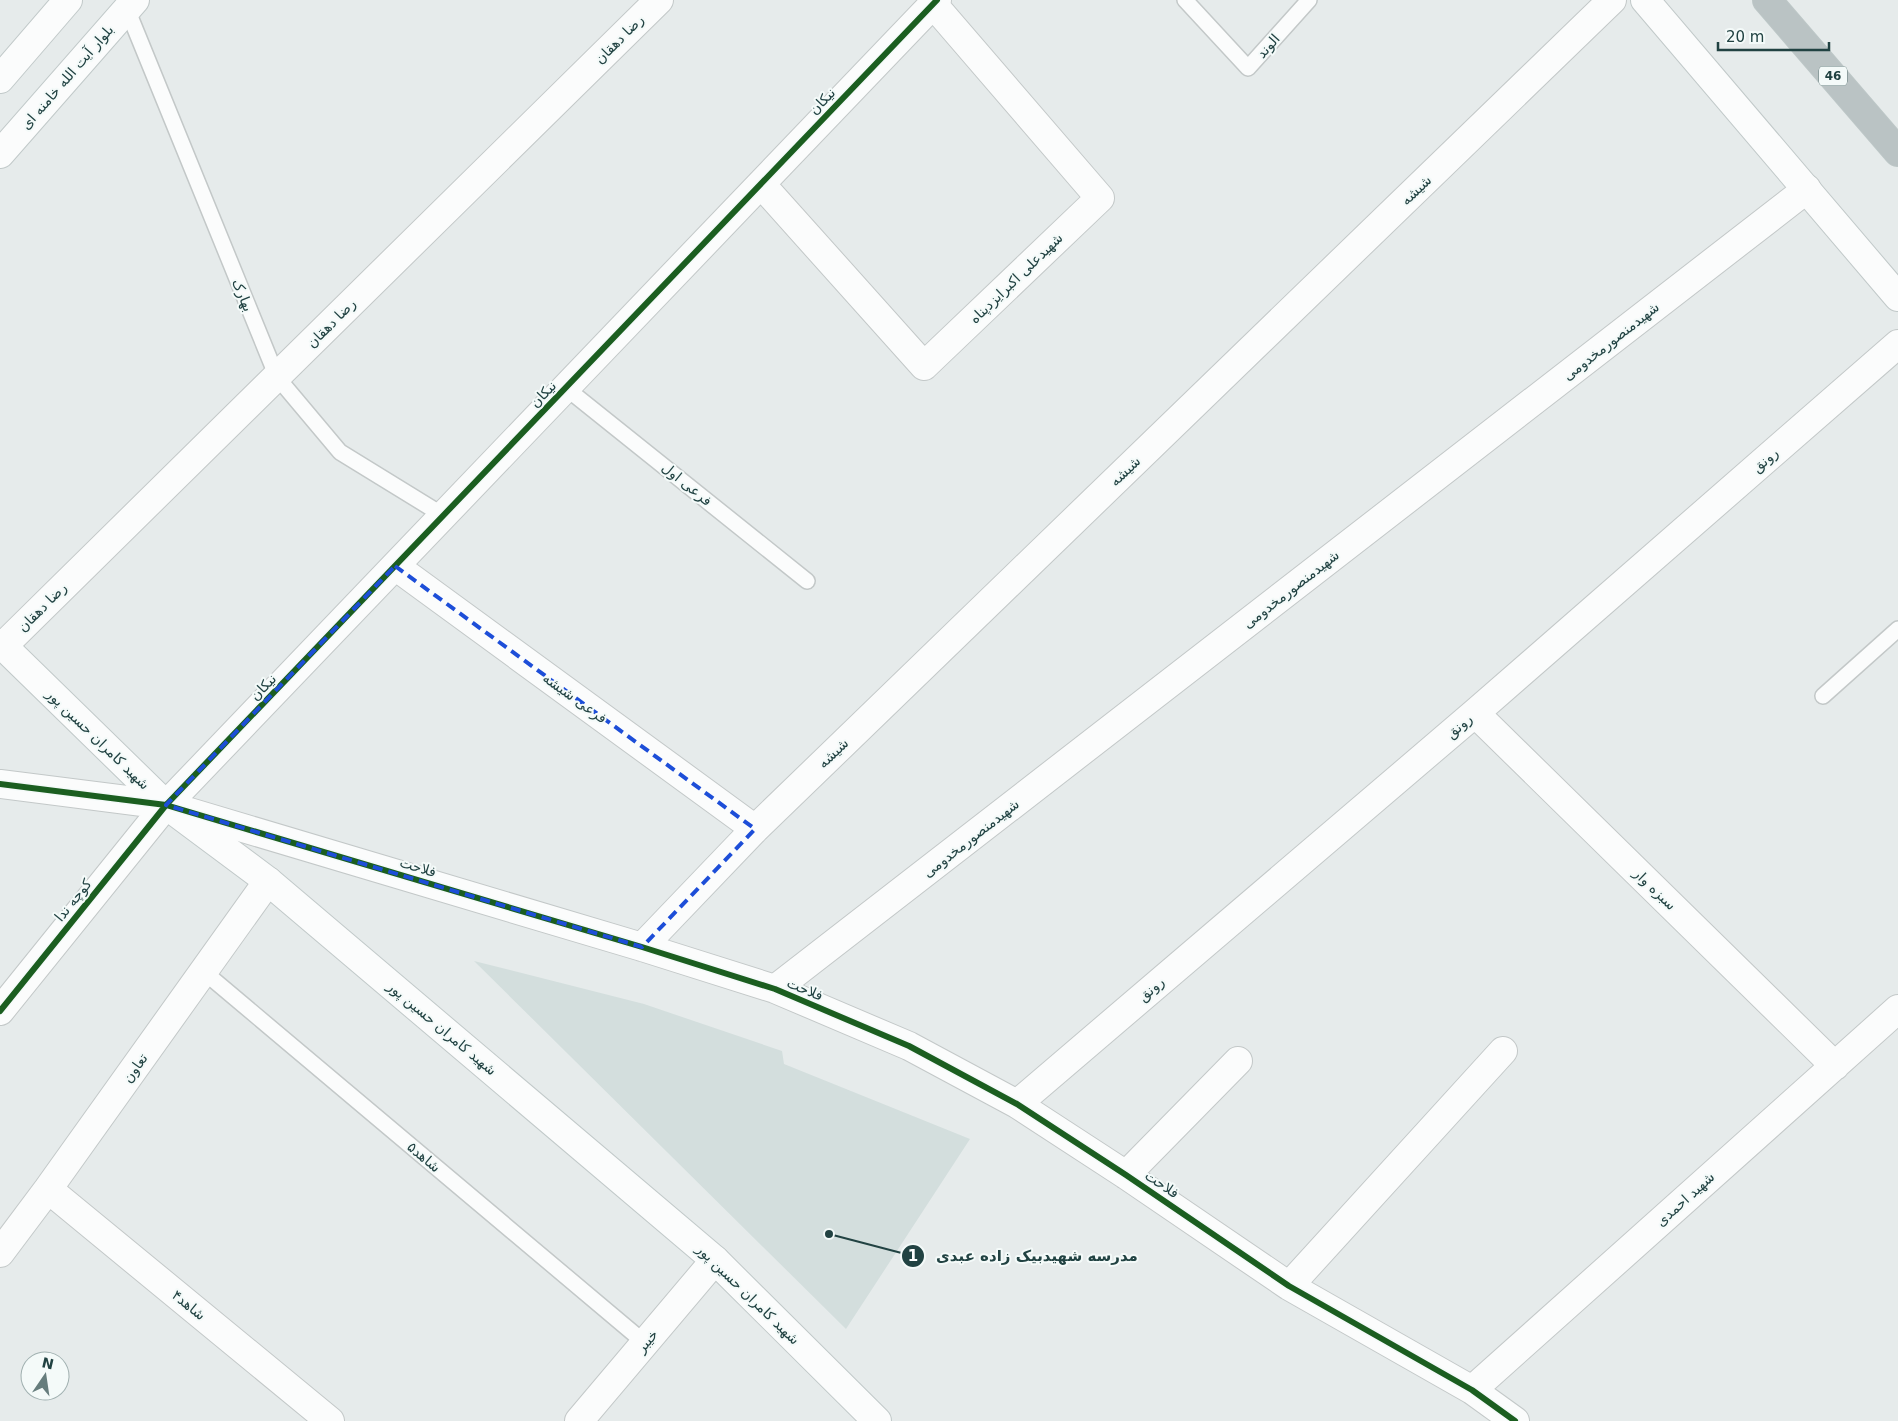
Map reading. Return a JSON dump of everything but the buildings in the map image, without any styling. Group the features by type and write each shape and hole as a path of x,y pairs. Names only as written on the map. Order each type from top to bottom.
{"highway":[{"name":"46","path":"1767,0 1898,152"}],"street":[{"path":"3,69 68,0"},
{"name":"رضا دهقان","path":"2,645 659,0"},
{"name":"شیشه","path":"642,948 755,829 1612,0"},
{"path":"1646,0 1898,297"},
{"name":"نیکان","path":"166,805 935,2"},
{"name":"شهیدعلی اکبرایزدپناه","path":"761,184 924,366 1100,198 935,2"},
{"name":"بلوار آیت الله خامنه ای","path":"0,154 128,3"},
{"name":"شهیدمنصورمخدومی","path":"775,990 1807,190"},
{"name":"رونق","path":"1017,1104 1475,713 1898,344"},
{"name":"فرعی شیشه","path":"395,566 755,829"},
{"name":"شهید کامران حسین پور","path":"2,645 166,805 268,881 716,1260 877,1421"},
{"name":"سبزه وار","path":"1475,713 1835,1066"},
{"name":"فلاحت","path":"0,784 166,805 642,948 775,990 909,1046 1017,1104 1126,1175 1289,1286 1472,1390 1511,1420"},
{"name":"کوچه ندا","path":"0,1011 166,805"},
{"name":"تعاون","path":"0,1253 48,1189 268,881"},
{"name":"شهید احمدی","path":"1472,1390 1898,1008"},
{"path":"1289,1286 1503,1051"},
{"path":"1126,1175 1238,1061"},
{"name":"شاهد۴","path":"48,1189 330,1421"},
{"name":"خیبر","path":"580,1421 716,1260"}],"lane":[{"name":"الوند","path":"1185,0 1248,68 1309,0"},
{"name":"بهارک","path":"128,3 277,376 340,452 444,516"},
{"name":"فرعی اول","path":"566,388 807,581"},
{"path":"1823,696 1898,630"},
{"name":"شاهد۵","path":"203,971 645,1343"}],"highlighted area":[{"path":"395,566 755,829 642,947 166,805"}],"shaded area":[{"path":"474,961 644,1004 782,1051 784,1064 970,1139 846,1329"}],"cycle path":[{"path":"0,1011 166,805 937,0"},
{"path":"0,784 166,805 642,947 775,989 909,1046 1017,1104 1126,1175 1289,1286 1472,1390 1515,1421"}],"place":[{"name":"مدرسه شهیدبیک زاده عبدی","path":"829,1234"}]}
